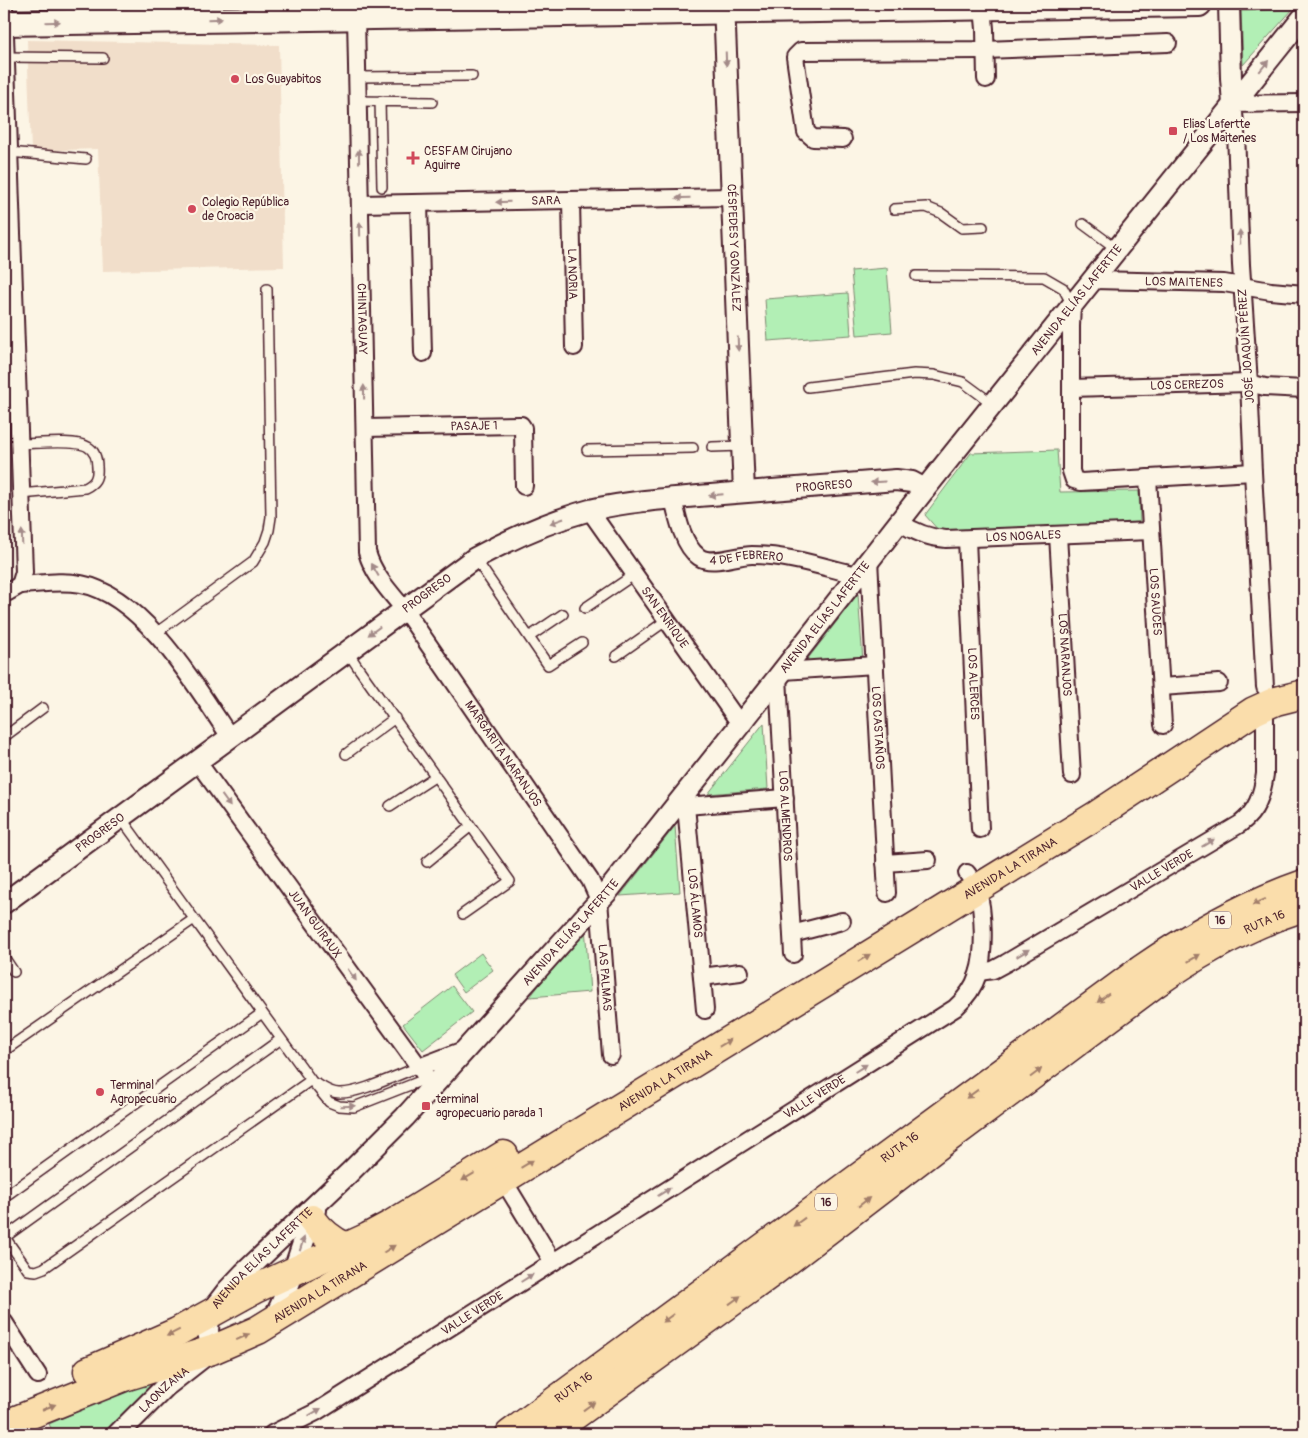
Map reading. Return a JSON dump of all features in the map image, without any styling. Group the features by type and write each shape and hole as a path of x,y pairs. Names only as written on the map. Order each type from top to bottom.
{"highway":[{"name":"AVENIDA LA TIRANA","path":"1265,696 1279,682 1304,677"},
{"name":"AVENIDA LA TIRANA","path":"4,1426 124,1377 212,1350 243,1337 273,1321 497,1171 972,881 1238,702 1265,696 1288,697 1304,694"},
{"name":"RUTA 16","path":"510,1434 1142,968 1184,940 1229,915 1261,900 1304,884"},
{"name":"RUTA 16","path":"549,1434 773,1272 1160,980 1202,953 1238,934 1267,920 1304,907"},
{"name":"AVENIDA LA TIRANA","path":"4,1406 177,1332 294,1270 368,1237 497,1171"},
{"path":"317,1209 326,1235 346,1247"}],"main road":[{"path":"4,23 356,17 724,7 983,7 1199,4"}],"street":[{"name":"JOSÉ JOAQUÍN PÉREZ","path":"1229,4 1231,78 1236,132 1242,286 1250,383 1265,696"},
{"path":"4,7 10,346 19,444 24,572 20,585"},
{"name":"CÉSPEDES Y GONZÁLEZ","path":"724,7 744,492"},
{"path":"983,7 986,79"},
{"name":"AVENIDA ELÍAS LAFERTTE","path":"212,1350 208,1332 209,1314 234,1282 317,1209 376,1147 427,1077 466,1049 608,890 682,803 740,724 925,488 1094,280 1304,16"},
{"name":"CHINTAGUAY","path":"356,17 367,552 371,566 404,609"},
{"path":"843,139 813,138 806,132 794,57 801,51 985,50 1168,43"},
{"path":"1233,104 1304,103"},
{"name":"SARA","path":"360,204 732,197"},
{"name":"LA NORIA","path":"571,200 574,347"},
{"path":"419,203 423,353"},
{"name":"LOS MAITENES","path":"1094,280 1224,283 1304,294"},
{"path":"1072,305 1071,471 1074,480 1081,482 1253,472"},
{"name":"LOS CEREZOS","path":"1071,388 1250,383 1265,387 1304,389"},
{"name":"PASAJE 1","path":"365,428 521,425 523,428 524,486"},
{"name":"LOS SAUCES","path":"1148,478 1163,725"},
{"name":"PROGRESO","path":"4,904 404,609 475,558 502,543 560,519 590,510 645,500 896,480 912,482 925,488"},
{"name":"4 DE FEBRERO","path":"673,498 684,535 692,550 704,560 716,561 742,556 764,556 863,568"},
{"name":"SAN ENRIQUE","path":"590,510 740,724"},
{"name":"LOS NOGALES","path":"899,522 916,532 946,540 1151,531"},
{"name":"LOS NARANJOS","path":"1058,535 1072,776"},
{"name":"LOS ALERCES","path":"967,539 980,829"},
{"name":"LOS CASTAÑOS","path":"863,568 875,665 887,893"},
{"path":"4,593 20,585 67,582 96,588 111,595 156,633 203,696 230,737"},
{"name":"MARGARITA NARANJOS","path":"404,609 590,880 599,900"},
{"path":"781,674 875,665"},
{"name":"LOS ALMENDROS","path":"781,674 793,954"},
{"path":"1160,687 1219,683"},
{"name":"VALLE VERDE","path":"272,1434 316,1412 947,1014 962,1002 979,972 993,970 1006,963 1240,824 1251,815 1258,804 1264,785 1265,696"},
{"name":"JUAN GUIRAUX","path":"197,761 427,1077"},
{"path":"682,803 785,798"},
{"name":"LOS ÁLAMOS","path":"682,803 705,1010"},
{"path":"886,864 928,860"},
{"path":"972,881 982,930 979,972"},
{"name":"LAS PALMAS","path":"599,900 611,1055"},
{"path":"792,934 842,921"},
{"path":"702,977 740,972"},
{"path":"497,1171 553,1262"},
{"name":"AVENIDA ELÍAS LAFERTTE","path":"273,1321 286,1296 304,1240 317,1209"},
{"path":"4,1322 38,1374"},
{"name":"LAONZANA","path":"118,1434 166,1386 212,1350"}],"lane":[{"path":"5,57 103,58"},
{"path":"357,77 472,76"},
{"path":"358,101 432,102"},
{"path":"380,101 382,187"},
{"path":"7,145 86,160"},
{"path":"894,209 926,207 940,212 962,228 983,228"},
{"path":"1083,224 1117,249"},
{"path":"916,276 1044,277 1063,288 1072,305"},
{"path":"156,633 253,562 265,542 269,530 271,517 268,289"},
{"path":"808,387 914,374 934,375 963,382 993,404"},
{"path":"19,444 79,443 90,448 97,459 98,474 94,483 85,488 21,494"},
{"path":"712,447 742,446"},
{"path":"587,450 693,448"},
{"path":"475,558 548,665 582,642"},
{"path":"585,608 635,574"},
{"path":"529,637 563,614"},
{"path":"616,656 667,620"},
{"path":"348,650 357,666 510,881 463,914"},
{"path":"4,737 43,708"},
{"path":"346,754 395,718"},
{"path":"390,806 436,776"},
{"path":"120,818 329,1102 339,1106 354,1107 427,1077"},
{"path":"427,862 471,826"},
{"path":"4,1052 194,919"},
{"path":"4,957 14,972"},
{"path":"4,1197 262,1013"},
{"path":"281,1039 4,1237 28,1270 36,1271 44,1268 311,1080"},
{"path":"311,1080 327,1090 338,1093 427,1077"}],"shaded area":[{"name":"Colegio República de Croacia","path":"27,40 279,45 284,267 103,271 98,149 31,151"}],"green space":[{"path":"1293,9 1243,65 1241,11"},
{"path":"887,268 892,332 857,335 851,271"},
{"path":"848,293 851,335 768,341 765,299"},
{"path":"1057,450 1060,492 1139,491 1140,524 939,531 925,515 971,453"},
{"path":"858,594 863,661 803,665"},
{"path":"764,723 768,789 708,794"},
{"path":"675,826 680,892 620,896"},
{"path":"585,926 590,992 530,997"},
{"path":"481,953 493,970 464,992 452,975"},
{"path":"452,986 472,1012 423,1050 403,1024"},
{"path":"167,1373 113,1434 54,1434 49,1424"}],"place":[{"name":"Los Guayabitos","path":"235,79"},
{"name":"Elias Lafertte / Los Maitenes","path":"1173,131"},
{"name":"CESFAM Cirujano Aguirre","path":"413,158"},
{"name":"Colegio República de Croacia","path":"192,209"},
{"name":"Terminal Agropecuario","path":"100,1092"},
{"name":"terminal agropecuario parada 1","path":"426,1106"}]}
